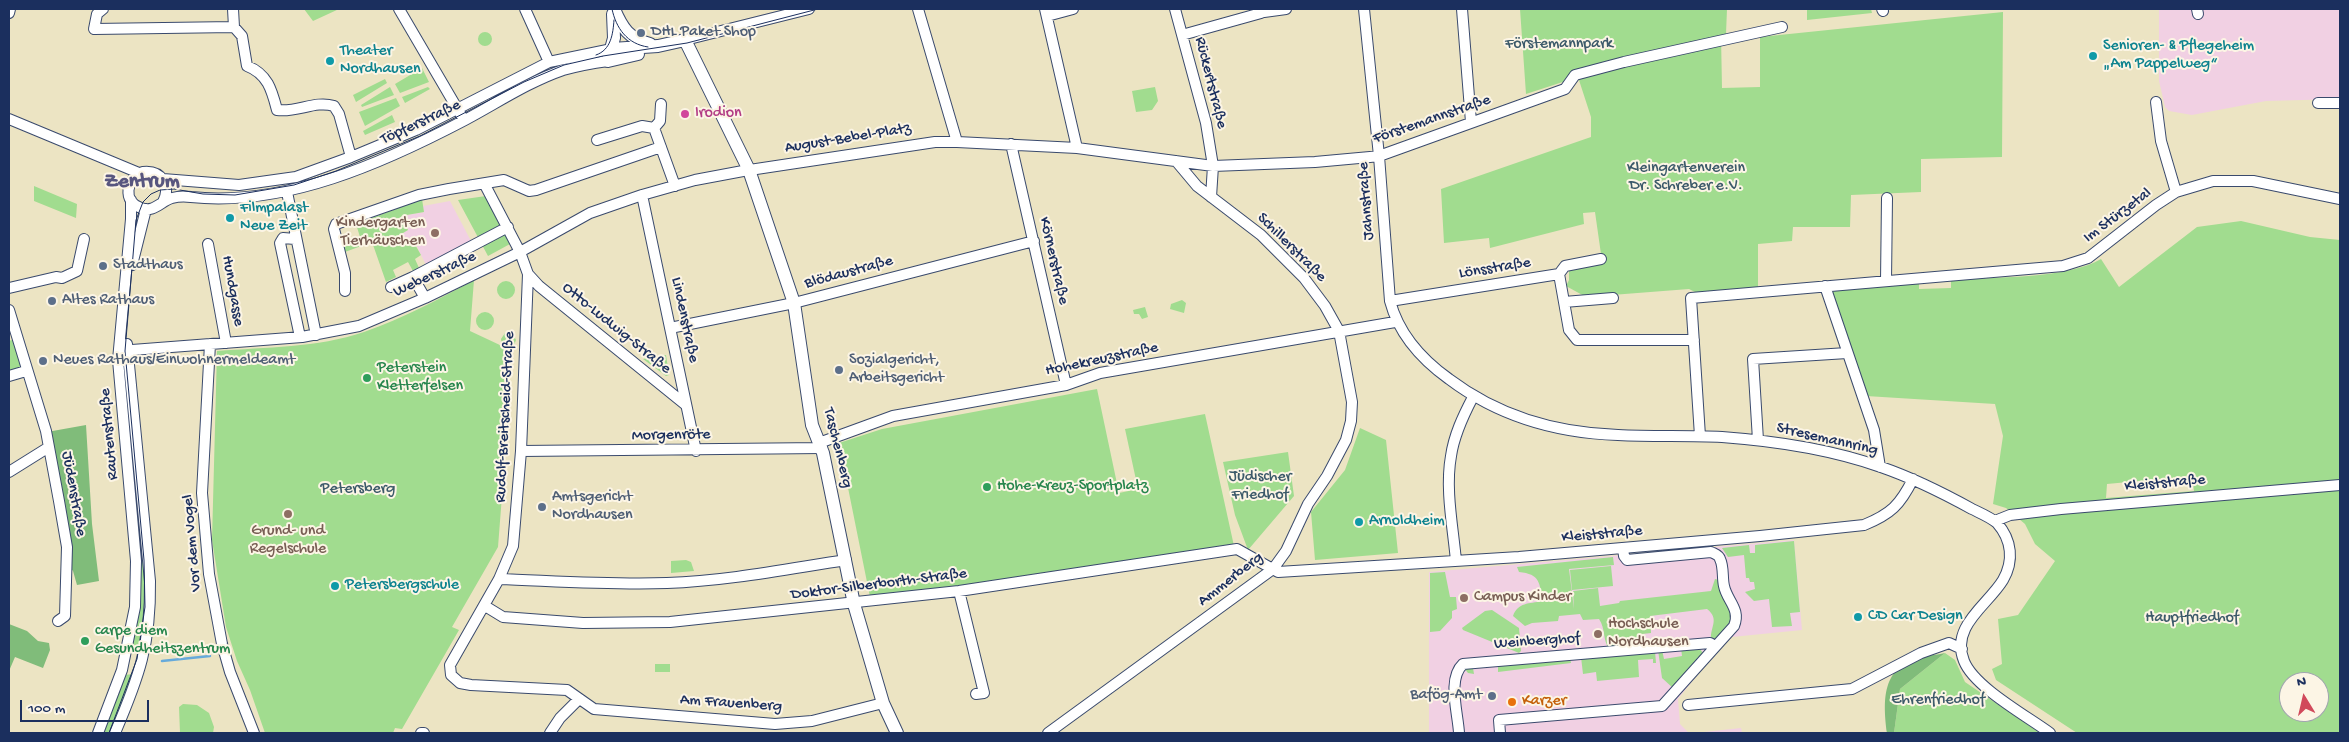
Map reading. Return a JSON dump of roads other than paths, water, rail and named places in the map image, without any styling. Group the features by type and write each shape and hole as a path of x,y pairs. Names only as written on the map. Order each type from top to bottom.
{"main road":[{"path":"614,9 621,25 629,36 658,46"},
{"path":"614,9 614,38 610,55 650,51 658,46 685,40 749,170"},
{"name":"Taschenberg","path":"749,170 794,303 812,425 820,446 854,604 883,703 897,733"}],"street":[{"path":"103,9 97,14 94,29 234,27"},
{"path":"233,9 234,27 242,36 247,66 260,73 268,81 278,110 287,111 326,103 334,106 339,114 351,157"},
{"path":"399,9 464,120"},
{"path":"525,9 549,62"},
{"path":"685,40 809,9"},
{"path":"918,9 957,142"},
{"path":"1073,9 1046,12 1077,148"},
{"name":"Rückertstraße","path":"1176,9 1206,122 1213,166"},
{"path":"1182,35 1262,13 1286,9"},
{"name":"Jahnstraße","path":"1364,9 1379,156 1390,302"},
{"path":"1462,9 1471,122"},
{"name":"Förstemannstraße","path":"957,142 1077,148 1213,166 1315,162 1379,156 1564,89 1575,75 1624,62 1782,27"},
{"name":"Töpferstraße","path":"163,179 239,185 286,179 351,157 458,109 549,62 610,55"},
{"name":"Töpferstraße","path":"163,202 181,196 218,200 243,199 287,192 344,173 423,141 554,74 610,55"},
{"name":"Im Stürzetal","path":"2156,102 2161,141 2176,192"},
{"path":"2318,103 2340,103"},
{"path":"654,128 660,121 661,104"},
{"path":"9,119 106,158 139,173 154,172 163,179 166,189 163,202 158,206 146,209 135,205 131,200 129,184 106,158"},
{"path":"596,140 642,126 654,128"},
{"path":"654,128 675,186"},
{"name":"August-Bebel-Platz","path":"749,170 935,142 957,142"},
{"name":"Körnerstraße","path":"1011,144 1066,385"},
{"path":"346,291 345,274 334,229 336,224 419,195 449,188 485,185 504,180 529,191 536,190 661,147"},
{"name":"Schillerstraße","path":"1176,161 1198,186 1261,235 1304,278 1325,306 1339,331"},
{"path":"1211,197 1213,166"},
{"name":"Weberstraße","path":"124,351 300,337 359,326 425,298 520,252 590,213 675,186 749,170"},
{"path":"129,184 139,173"},
{"name":"Im Stürzetal","path":"1694,340 1691,298 2063,266 2088,258 2156,205 2176,192 2214,181 2236,180 2340,200"},
{"name":"Rudolf-Breitscheid-Straße","path":"485,185 508,227 528,274 520,451 513,546 485,606"},
{"path":"287,192 295,239 316,335"},
{"name":"Lindenstraße","path":"642,195 696,451"},
{"path":"1886,198 1886,281"},
{"name":"Rautenstraße","path":"98,733 124,665 132,629 137,582 124,351 131,200"},
{"name":"Rautenstraße","path":"115,733 142,662 149,629 150,582 124,351 132,261 146,209"},
{"path":"391,287 508,227"},
{"path":"295,239 283,238 280,243 300,337"},
{"path":"9,288 56,277 62,278 77,271 84,239"},
{"name":"Blödaustraße","path":"670,328 794,303 1034,241"},
{"name":"Hundgasse","path":"208,244 226,343"},
{"name":"Lönsstraße","path":"1390,302 1559,274 1565,266 1601,259"},
{"name":"Otto-Ludwig-Straße","path":"528,274 539,286 686,405"},
{"path":"1559,274 1569,330 1577,340 1694,340 1700,436"},
{"path":"413,277 425,298"},
{"path":"1825,286 1874,430 1880,467"},
{"path":"1564,302 1613,298"},
{"name":"Stresemannring","path":"1390,302 1395,322 1436,370 1473,397 1518,418 1581,432 1616,436 1700,436 1758,440 1819,450 1880,467 1913,479 1995,521"},
{"name":"Jüdenstraße","path":"9,310 13,340 26,371 49,447 67,547 65,616 58,621"},
{"name":"Hohekreuzstraße","path":"820,446 893,416 1066,385 1100,373 1395,322"},
{"name":"Ammerberg","path":"1048,733 1273,569 1286,551 1308,504 1339,456 1346,440 1351,421 1352,402 1339,331"},
{"name":"Vor dem Vogel","path":"210,344 202,493 209,574 222,644 230,672 254,733"},
{"path":"1758,440 1752,359 1847,353"},
{"path":"9,376 26,371"},
{"path":"1456,561 1450,456 1456,433 1473,397"},
{"name":"Morgenröte","path":"520,451 696,451 820,446"},
{"path":"9,472 49,447"},
{"name":"Kleiststraße","path":"1273,569 1278,572 1456,561 1819,531 1864,525 1879,519 1899,505 1913,479"},
{"name":"Kleiststraße","path":"1995,521 2010,515 2061,509 2340,485"},
{"path":"1995,521 2005,534 2010,549 2010,565 2002,581 1967,622 1962,640 1963,660 1973,677 2050,733"},
{"path":"1500,733 1499,720 1662,706 1715,646 1730,632 1736,621 1733,603 1724,587 1721,560 1717,554 1711,552 1627,560 1624,556 1623,548"},
{"name":"Doktor-Silberborth-Straße","path":"485,606 503,617 583,623 670,622 854,604 960,591 1237,549 1273,569"},
{"name":"Doktor-Silberborth-Straße","path":"499,579 580,583 668,583 739,576 846,560"},
{"path":"960,591 984,692 976,694"},
{"name":"Am Frauenberg","path":"485,606 450,666 451,675 460,683 567,690 578,700 594,709 775,724 812,722 883,703"},
{"path":"1688,705 1852,689 1921,653 1949,643 1962,649"},
{"name":"Weinberghof","path":"1459,733 1455,679 1457,669 1463,664 1710,644 1715,646"},
{"path":"124,665 142,662"},
{"path":"550,733 560,718 578,700"}],"waterway":[{"path":"162,661 210,656"}],"tram line":[{"path":"612,9 616,23 628,39 648,47"},
{"path":"109,733 137,659 145,607 144,560 125,351 136,220 143,202 151,194 160,190 174,189 203,194 235,195 294,185 336,171 420,136 524,82 564,65 603,56 687,43 818,9"},
{"path":"596,55 601,53 608,45 612,36 614,20"}],"place":[{"name":"DHL Paket Shop","path":"641,33"},
{"name":"Senioren- & Pflegeheim „Am Pappelweg“","path":"2093,56"},
{"name":"Theater Nordhausen","path":"330,61"},
{"name":"Irodion","path":"685,114"},
{"name":"Filmpalast Neue Zeit","path":"230,218"},
{"name":"Kindergarten Tierhäuschen","path":"435,233"},
{"name":"Stadthaus","path":"103,266"},
{"name":"Altes Rathaus","path":"52,301"},
{"name":"Neues Rathaus/Einwohnermeldeamt","path":"43,361"},
{"name":"Sozialgericht, Arbeitsgericht","path":"839,370"},
{"name":"Peterstein Kletterfelsen","path":"367,378"},
{"name":"Hohe-Kreuz-Sportplatz","path":"987,487"},
{"name":"Amtsgericht Nordhausen","path":"542,507"},
{"name":"Grund- und Regelschule","path":"288,514"},
{"name":"Arnoldheim","path":"1359,522"},
{"name":"Petersbergschule","path":"335,586"},
{"name":"Campus Kinder","path":"1464,598"},
{"name":"CD Car Design","path":"1858,617"},
{"name":"Hochschule Nordhausen","path":"1598,634"},
{"name":"carpe diem Gesundheitszentrum","path":"85,641"},
{"name":"Bafög-Amt","path":"1492,696"},
{"name":"Karzer","path":"1512,702"}],"district":[{"name":"Zentrum","path":"142,183"}],"park label":[{"name":"Förstemannpark","path":"1559,45"},
{"name":"Kleingartenverein Dr. Schreber e.V.","path":"1686,178"},
{"name":"Jüdischer Friedhof","path":"1260,487"},
{"name":"Petersberg","path":"358,490"},
{"name":"Hauptfriedhof","path":"2192,619"},
{"name":"Ehrenfriedhof","path":"1938,701"}]}
